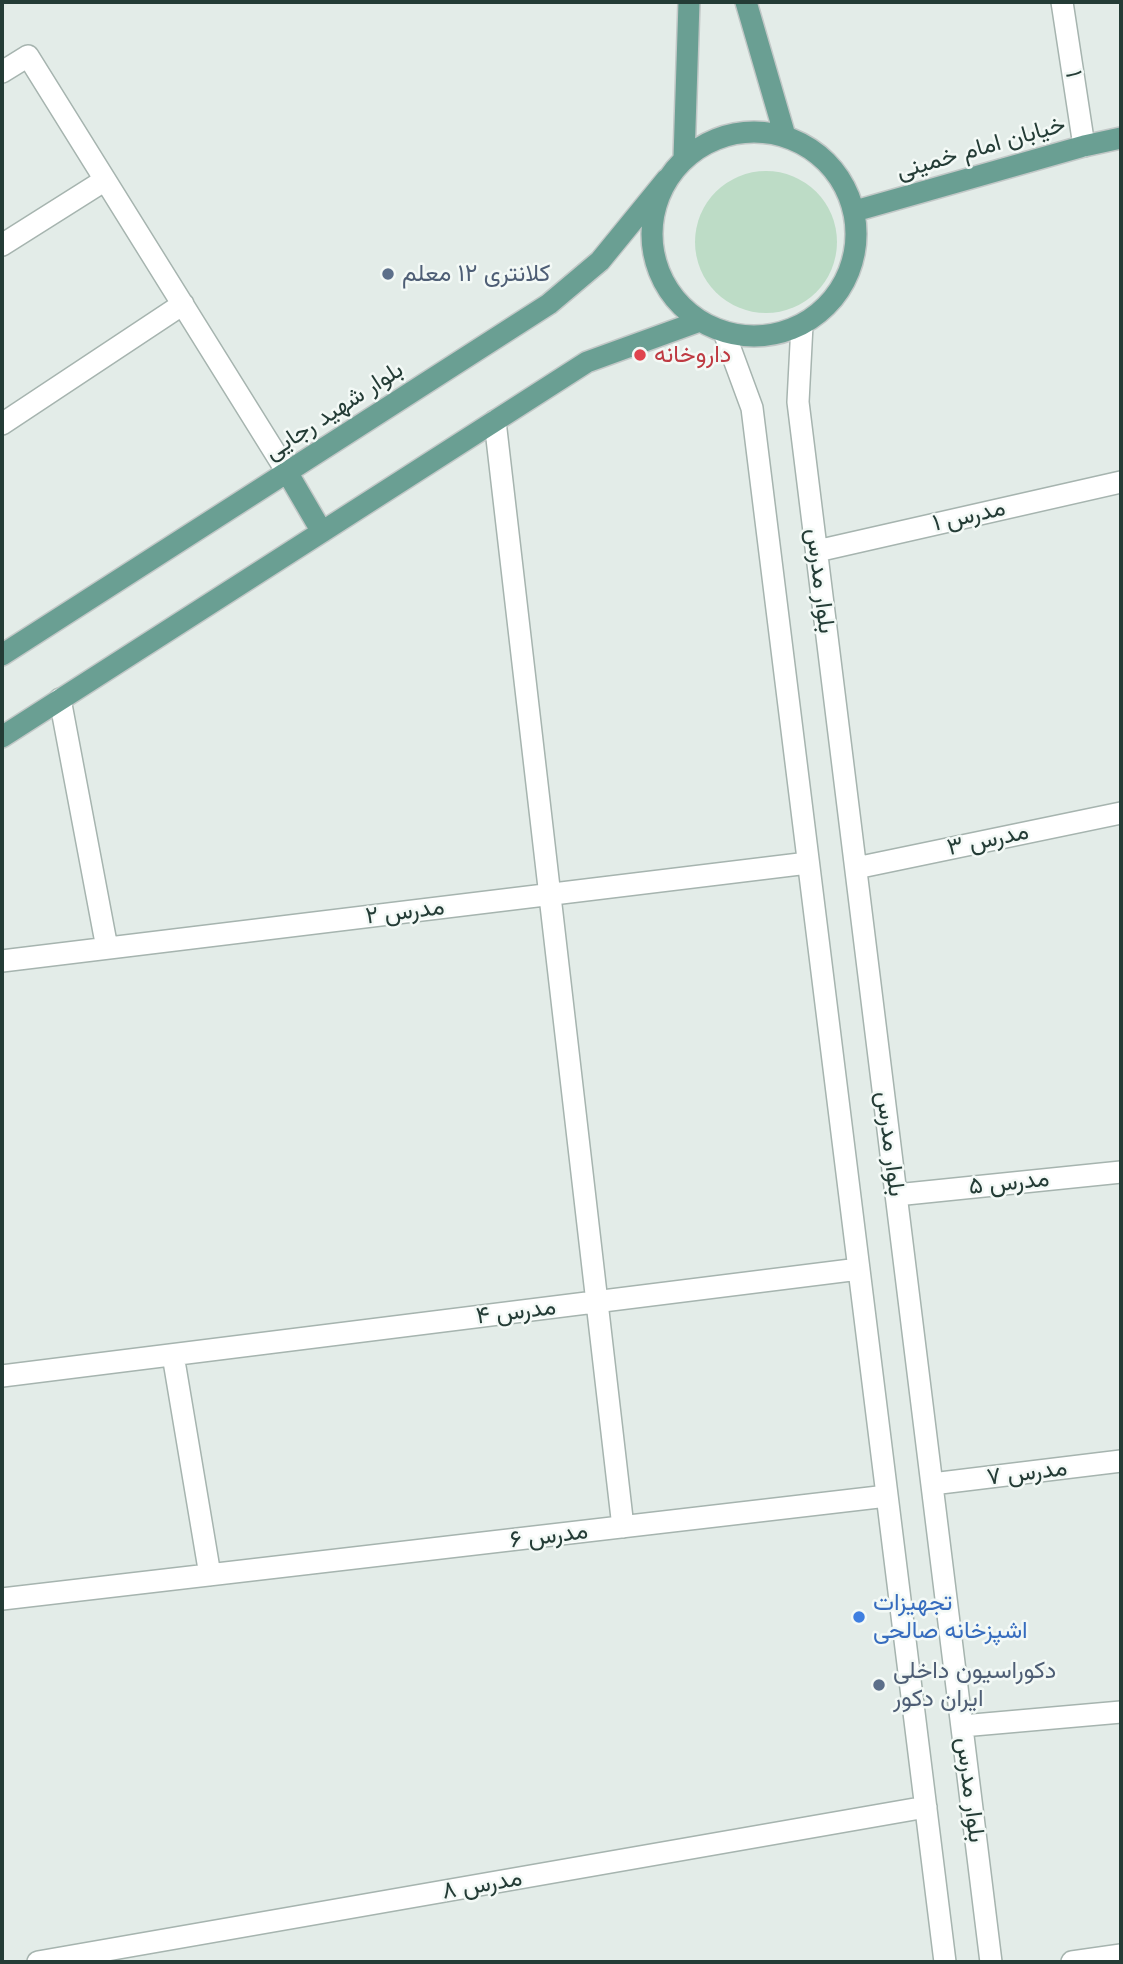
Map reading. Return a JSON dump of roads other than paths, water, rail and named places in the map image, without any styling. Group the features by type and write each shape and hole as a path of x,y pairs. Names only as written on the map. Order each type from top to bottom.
{"main road":[{"path":"684,159 689,2"},
{"path":"746,2 785,136"},
{"path":"758,131 785,136 809,147 830,164 845,186 855,211 858,238 853,264 842,288 824,309 802,325 777,334 750,337 724,332 699,321 679,303 663,282 654,257 651,230 656,204 667,179 684,159 706,143 732,134 758,131"},
{"name":"خیابان امام خمینی","path":"855,211 1121,138"},
{"name":"بلوار شهید رجایی","path":"2,655 549,304 600,261 667,179"},
{"path":"2,737 587,362 699,321"},
{"path":"287,472 322,531"}],"street":[{"name":"۱","path":"1062,2 1084,146"},
{"path":"2,72 28,56 287,472"},
{"path":"2,245 105,180"},
{"path":"2,424 183,304"},
{"name":"بلوار مدرس","path":"802,325 798,402 992,1962"},
{"name":"بلوار مدرس","path":"724,332 752,408 945,1962"},
{"path":"495,421 624,1527"},
{"name":"مدرس ۱","path":"817,551 1121,482"},
{"path":"60,699 107,948"},
{"name":"مدرس ۳","path":"856,868 1121,813"},
{"name":"مدرس ۲","path":"2,961 808,863"},
{"name":"مدرس ۵","path":"896,1195 1121,1172"},
{"name":"مدرس ۴","path":"2,1376 859,1269"},
{"path":"173,1355 210,1575"},
{"name":"مدرس ۷","path":"932,1484 1121,1461"},
{"name":"مدرس ۶","path":"2,1599 887,1496"},
{"path":"962,1726 1121,1712"},
{"name":"مدرس ۸","path":"38,1962 926,1807"},
{"path":"1072,1962 1121,1955"}],"place":[{"name":"کلانتری ۱۲ معلم","path":"388,274"},
{"name":"داروخانه","path":"640,355"},
{"name":"تجهیزات اشپزخانه صالحی","path":"859,1617"},
{"name":"دکوراسیون داخلی ایران دکور","path":"879,1685"}]}
